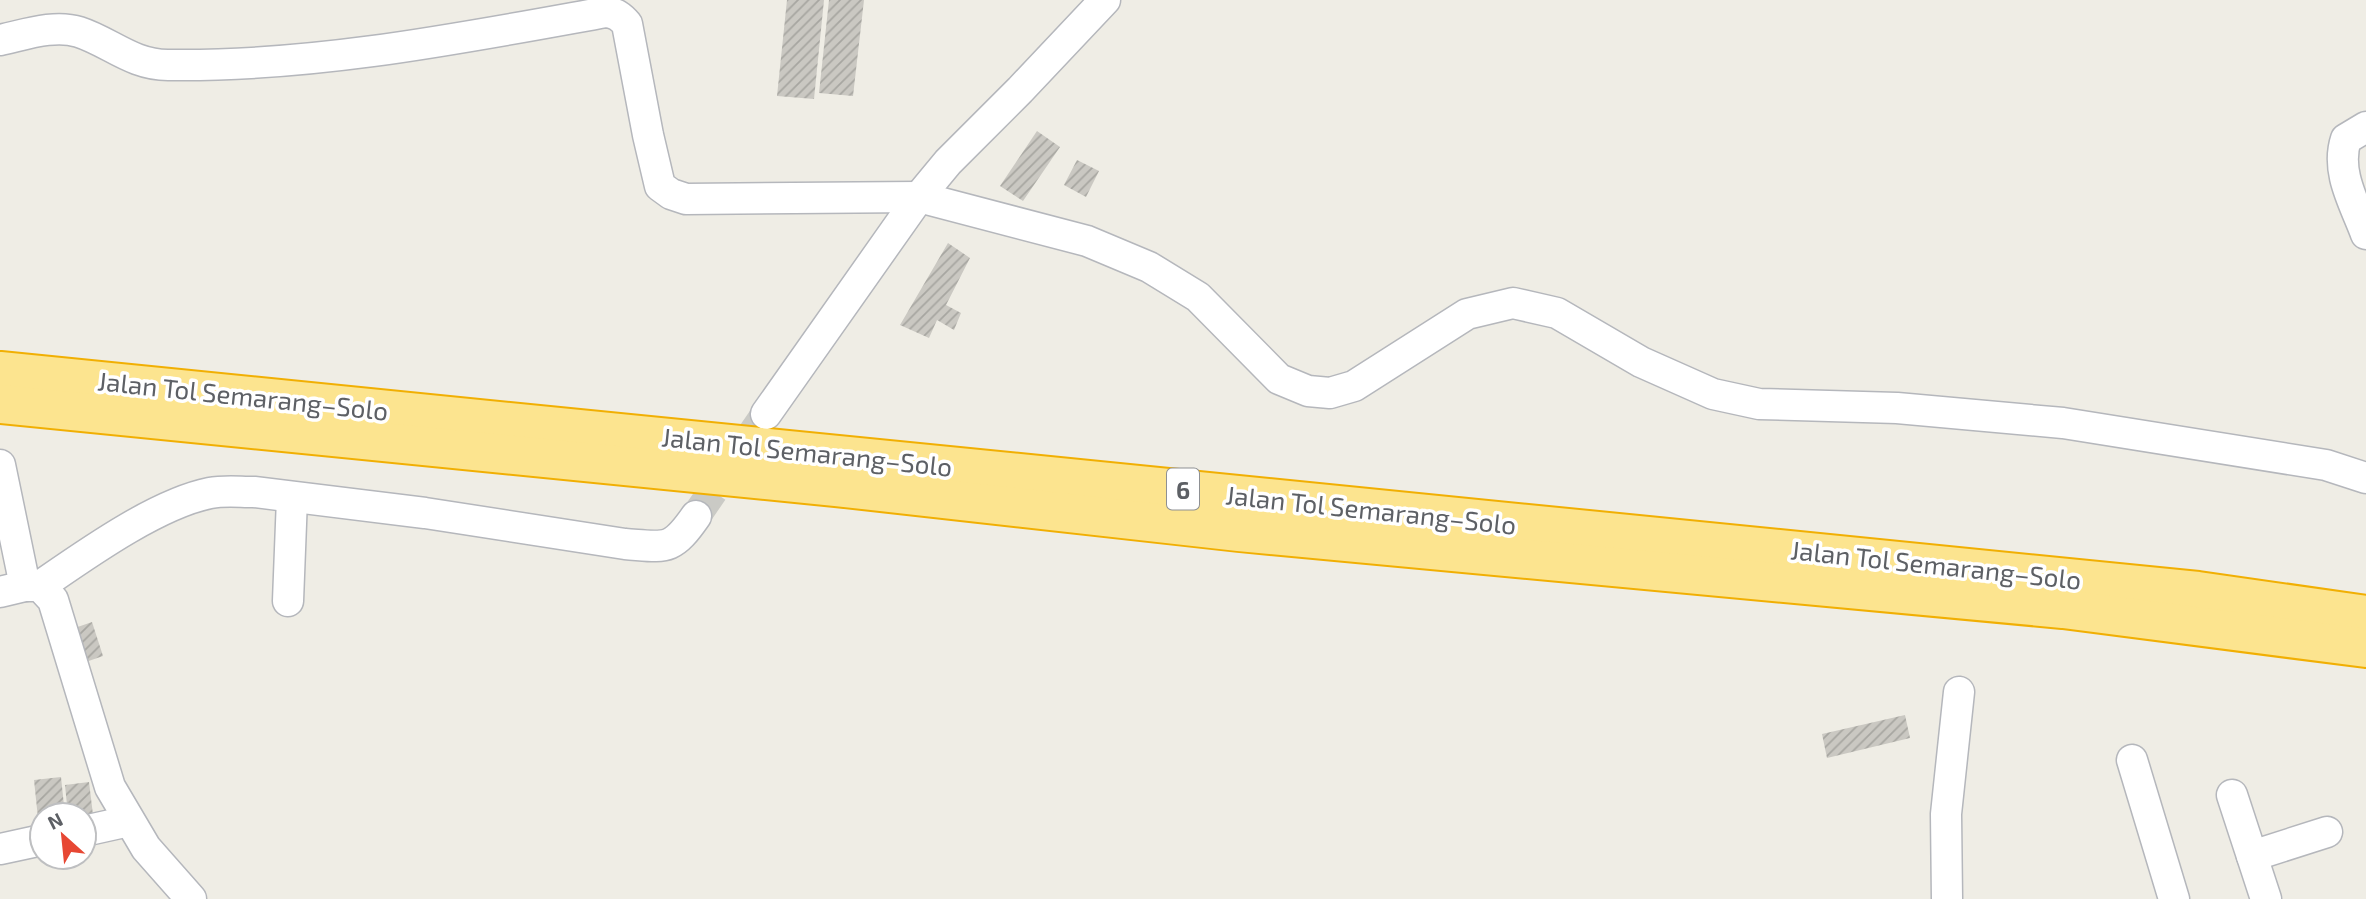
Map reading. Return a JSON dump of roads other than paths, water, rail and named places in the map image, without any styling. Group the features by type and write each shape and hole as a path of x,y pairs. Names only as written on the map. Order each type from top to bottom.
{"highway":[{"name":"Jalan Tol Semarang–Solo","path":"0,371 2145,585 2366,615"},
{"name":"Jalan Tol Semarang–Solo","path":"0,404 836,487 1253,533 2063,609 2366,648"}],"street":[{"path":"766,414 919,197 948,162 1105,0"},
{"path":"0,40 56,29 77,32 123,55 164,65 298,60 471,36 606,12 614,13 622,17 631,36 660,187 671,194 685,199 919,197 1087,241 1149,267 1198,297 1279,379 1308,391 1330,393 1354,386 1468,314 1513,303 1557,313 1641,362 1713,394 1759,404 1897,408 2063,423 2326,465 2366,478"},
{"path":"2366,127 2346,139 2341,153 2341,169 2366,234"},
{"path":"0,465 21,588"},
{"path":"21,588 151,517 194,498 226,491 425,513 625,544 655,546 667,546 676,541 696,516"},
{"path":"288,601 292,498"},
{"path":"21,588 53,600 61,619 110,787 146,848 191,899"},
{"path":"1947,899 1946,814 1959,692"},
{"path":"2132,760 2174,899"},
{"path":"2232,795 2266,899"},
{"path":"98,828 129,821"},
{"path":"2252,856 2327,832"},
{"path":"0,849 28,843"}],"tunnel":[{"path":"696,516 766,414"}]}
